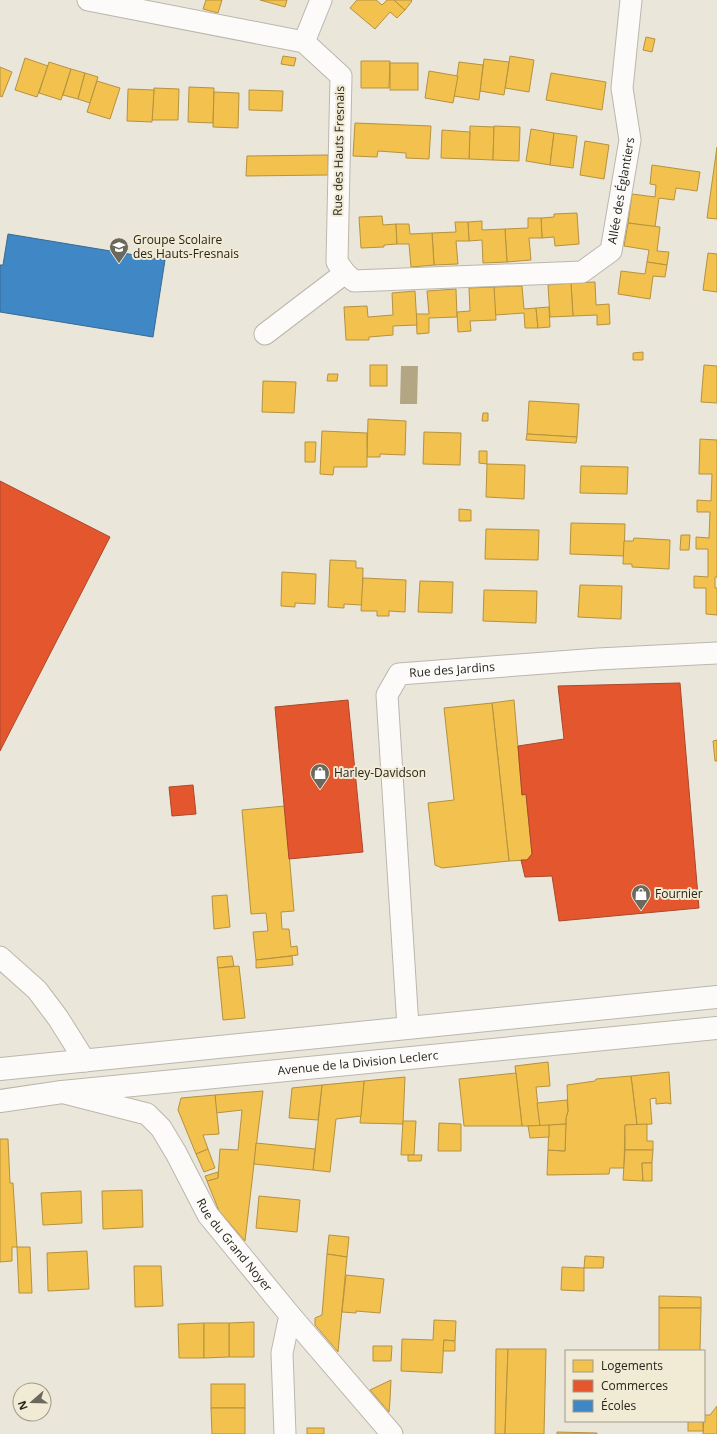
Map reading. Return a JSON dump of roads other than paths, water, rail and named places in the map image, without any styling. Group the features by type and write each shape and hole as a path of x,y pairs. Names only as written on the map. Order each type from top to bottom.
{"main road":[{"path":"0,1069 717,997"},
{"name":"Avenue de la Division Leclerc","path":"0,1100 62,1092 717,1028"}],"street":[{"path":"88,0 304,42 321,0"},
{"name":"Allée des Églantiers","path":"345,273 354,281 582,272 611,251 630,140 622,88 631,0"},
{"name":"Rue des Hauts Fresnais","path":"304,42 341,76 337,262 345,273"},
{"path":"265,334 345,273"},
{"name":"Rue des Jardins","path":"408,1027 387,695 399,674 598,659 717,653"},
{"path":"0,957 37,990 58,1018 85,1061"},
{"name":"Rue du Grand Noyer","path":"62,1092 147,1114 161,1128 176,1153 208,1215 290,1315 392,1434"},
{"path":"285,1434 282,1353 290,1315"}],"place":[{"name":"Groupe Scolaire des Hauts-Fresnais","path":"119,264"},
{"name":"Harley-Davidson","path":"320,790"},
{"name":"Fournier","path":"641,911"}]}
